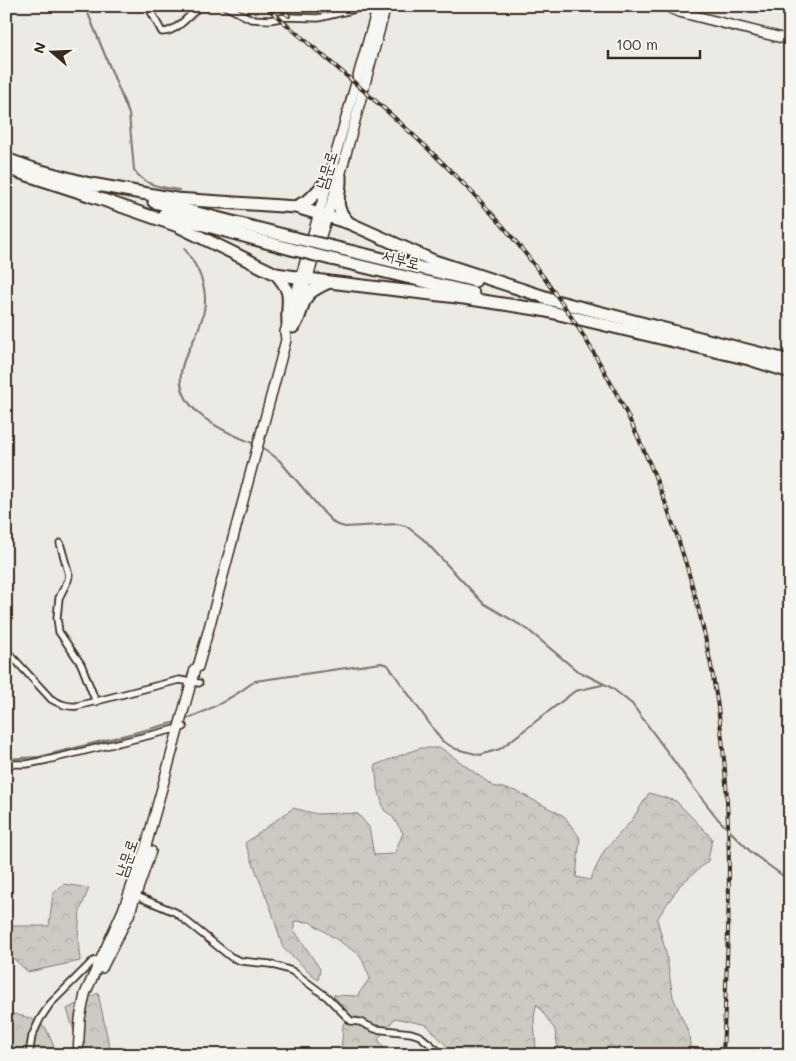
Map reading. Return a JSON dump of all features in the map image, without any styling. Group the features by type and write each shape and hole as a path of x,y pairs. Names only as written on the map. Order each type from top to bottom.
{"highway":[{"name":"서부로","path":"6,159 90,190"},
{"name":"서부로","path":"6,168 549,311 749,359 790,372"},
{"path":"296,207 314,196 334,177 340,187 337,200 338,208 342,216 349,223"},
{"path":"90,190 176,199 296,207 349,223 434,261 551,299"},
{"path":"90,190 178,226 276,274 457,297 549,311"},
{"name":"서부로","path":"332,253 551,299 790,361"},
{"path":"276,274 284,282 288,292 290,326 298,322 306,297 312,291 329,282"}],"main road":[{"name":"남문로","path":"334,177 378,6"},
{"name":"남문로","path":"78,1055 79,1027 88,986 120,933 152,846 181,726 195,682 195,670 198,667 286,340 285,332 290,326 386,6"},
{"path":"665,6 679,12 790,40"},
{"name":"남문로","path":"82,1055 87,1005 102,961"}],"street":[{"path":"148,6 162,32 167,32 176,28 200,6"},
{"path":"225,6 251,19 269,20 287,17 318,18 364,7 378,6"},
{"path":"402,6 425,6"},
{"path":"60,543 69,574 59,598 57,618 59,632 81,664 96,702"},
{"path":"6,650 51,699 70,706 96,702 179,680 195,682"},
{"path":"6,764 27,764 47,760 181,726"},
{"path":"133,895 175,912 231,957 241,961 270,964 292,971 327,997 351,1021 360,1022 375,1029 411,1033 420,1036 442,1055"},
{"path":"29,1055 36,1026 50,1004 85,967 92,962 102,961"}],"green space":[{"path":"420,748 441,748 493,786 516,791 564,816 580,838 576,877 590,880 604,851 632,820 649,793 676,801 712,838 708,861 680,885 657,919 666,953 673,997 689,1034 691,1055 623,1055 610,1045 602,1055 559,1055 555,1030 537,1004 534,1017 535,1055 455,1055 427,1025 395,1018 378,1039 388,1055 341,1055 343,1025 349,1014 333,995 357,996 370,978 360,955 310,922 294,921 294,930 320,969 318,980 283,948 272,912 245,843 293,808 317,814 358,814 369,827 374,855 394,854 403,833 392,816 384,810 377,784 375,765"},
{"path":"63,884 89,888 80,911 78,937 80,961 28,972 12,957 6,958 6,926 49,926 53,894"},
{"path":"98,993 109,1045 114,1055 6,1055 6,1012 30,1018 46,1028 57,1054 81,1053 67,1009"}],"waterway":[{"path":"85,6 129,114 134,170 148,183 179,190"},
{"path":"184,248 192,259 203,283 205,305 196,336 185,358 181,375 182,390 189,403 199,414 226,431 255,444"},
{"path":"262,447 279,460 335,524 345,527 397,524 406,526 423,539 483,603 527,629 576,670 612,688 632,704 718,819 752,853 790,881"},
{"path":"184,720 221,703 255,681 381,663 388,665 442,741 456,749 480,755 500,749 575,691 602,685"},
{"path":"6,759 39,757 177,722"}],"railway":[{"path":"265,6 357,84 416,138 474,194 501,224 552,288 596,357 634,429 666,504 691,582 710,661 722,742 728,824 729,881 723,1055"},
{"path":"277,6 289,16"}]}
